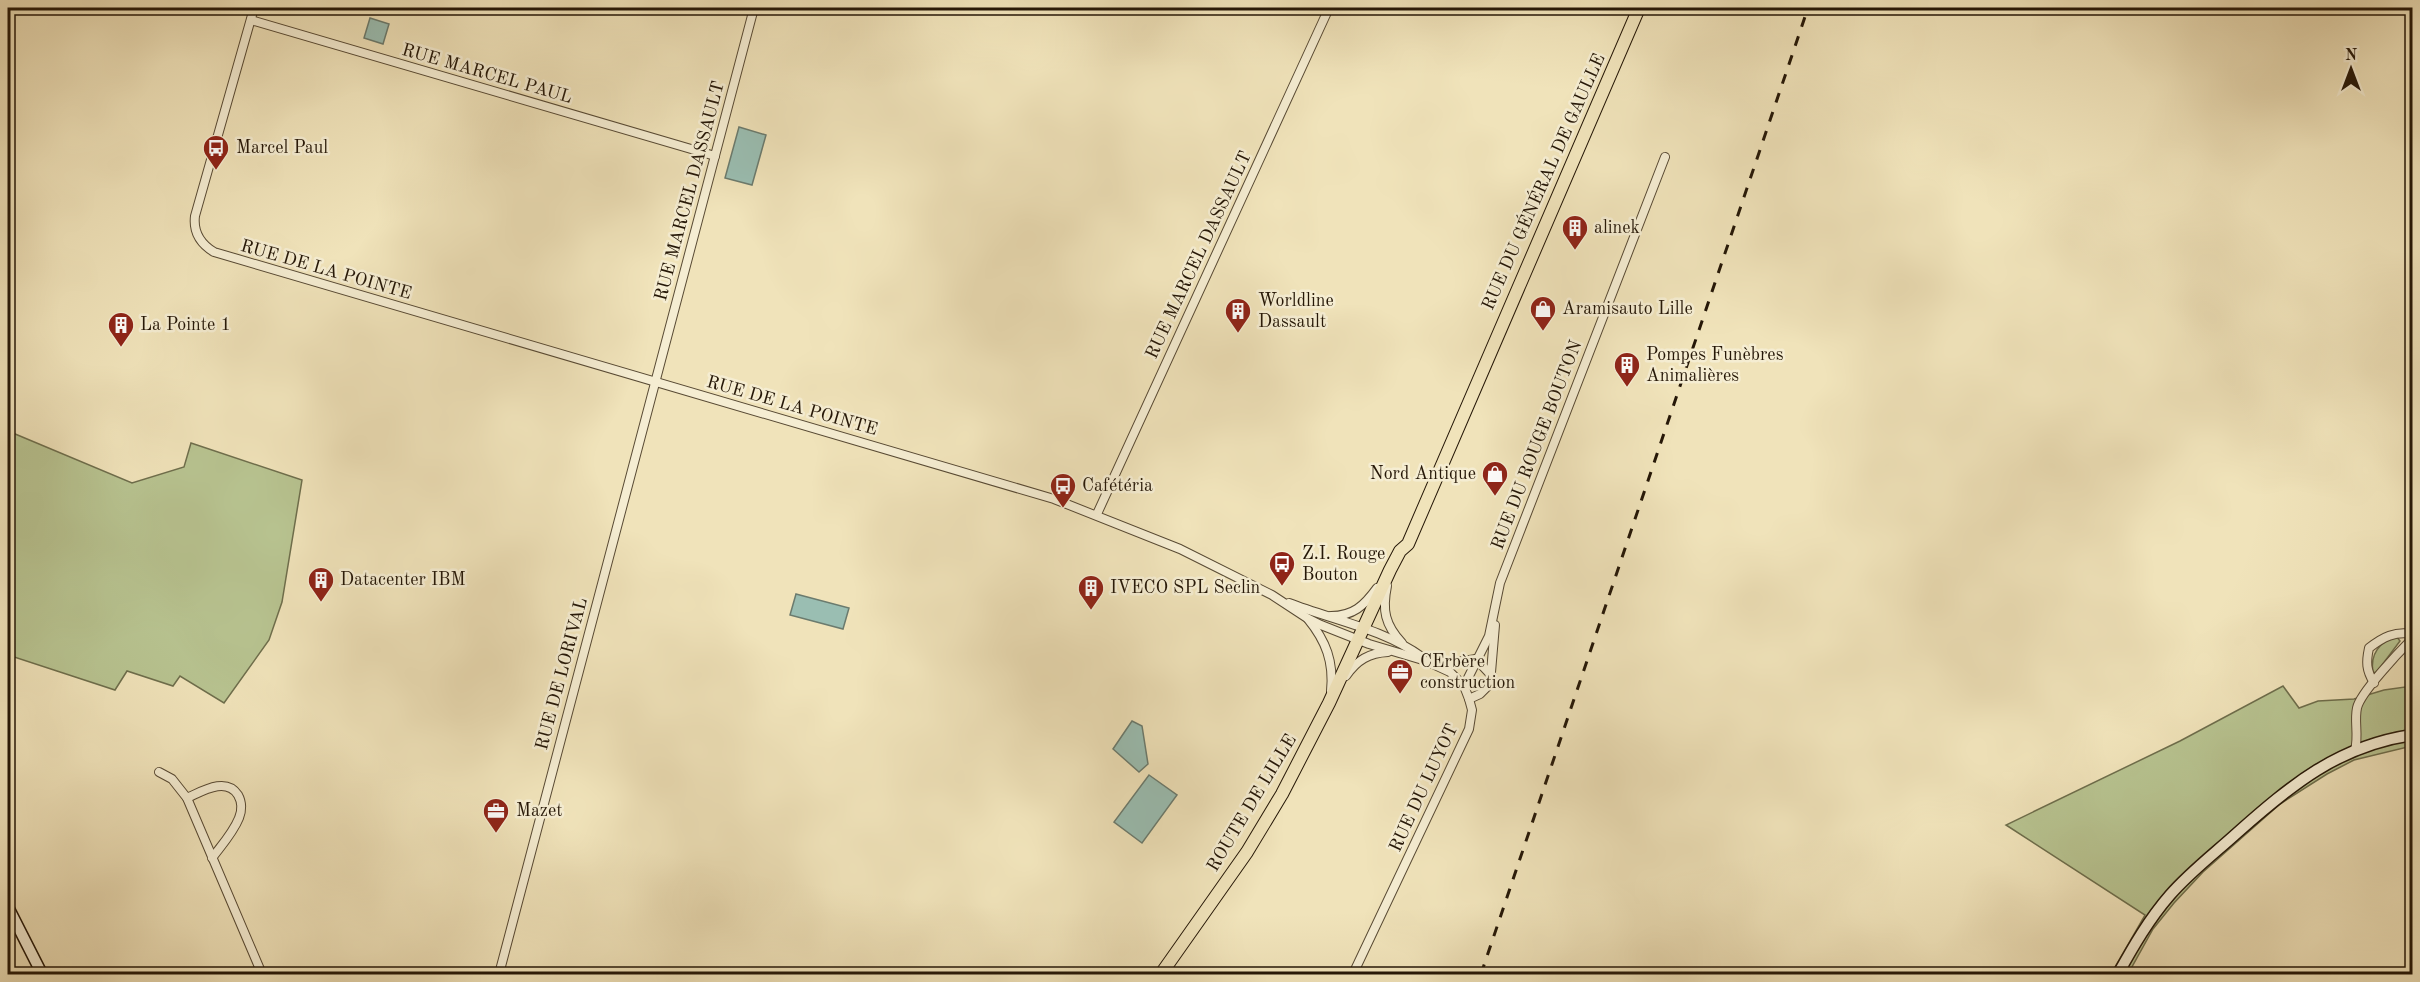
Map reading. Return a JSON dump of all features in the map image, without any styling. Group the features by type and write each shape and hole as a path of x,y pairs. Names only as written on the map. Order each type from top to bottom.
{"main road":[{"name":"RUE DU GÉNÉRAL DE GAULLE","path":"1361,634 1400,551 1398,545 1481,371 1639,8"},
{"name":"ROUTE DE LILLE","path":"1161,975 1261,830 1307,748 1361,634"},
{"path":"2118,975 2154,915 2169,895 2300,779 2328,762 2355,750 2412,735"},
{"path":"8,907 42,975"}],"street":[{"path":"251,21 254,8"},
{"name":"RUE MARCEL DASSAULT","path":"655,382 754,8"},
{"name":"RUE MARCEL DASSAULT","path":"1097,514 1329,8"},
{"name":"RUE MARCEL PAUL","path":"251,21 715,156"},
{"name":"RUE DE LA POINTE","path":"251,21 196,210 195,226 202,243 214,252 1022,489 1097,514 1166,543 1278,598 1307,618 1361,634"},
{"name":"RUE DU ROUGE BOUTON","path":"1464,686 1476,659 1487,642 1500,583 1665,158"},
{"name":"RUE DE LORIVAL","path":"499,975 655,382"},
{"path":"1319,614 1340,616 1355,612 1367,602 1390,570"},
{"path":"1390,570 1384,612 1387,624 1404,645 1426,661 1450,663 1476,659 1492,676 1488,688 1469,699"},
{"path":"1278,598 1319,614 1392,651 1426,661 1450,672 1464,686"},
{"name":"RUE DU ROUGE BOUTON","path":"1492,676 1495,611"},
{"path":"1307,618 1317,630 1329,652 1333,675 1329,703"},
{"path":"2374,683 2366,665 2369,648 2388,635 2412,633"},
{"path":"1361,634 1404,645"},
{"path":"2355,750 2358,737 2357,708 2363,696 2412,639"},
{"path":"1329,703 1358,662 1370,655 1392,651"},
{"name":"RUE DU LUYOT","path":"1353,975 1466,737 1472,716 1464,686"},
{"path":"159,772 172,779 187,798 262,975"},
{"path":"187,798 219,785 230,787 238,795 241,805 239,817 212,858"}],"green space":[{"path":"8,431 132,483 184,467 191,443 302,480 282,602 269,640 224,703 180,676 173,686 127,671 115,690 8,655"},
{"path":"2397,637 2400,641 2376,673 2373,672 2373,660 2377,650 2385,642"},
{"path":"2283,686 2299,708 2318,701 2354,699 2384,690 2412,686 2412,746 2354,760 2280,804 2203,872 2174,903 2153,929 2128,974 2111,974 2145,915 2006,825 2180,741"}],"water":[{"path":"370,18 389,24 383,44 364,38"},
{"path":"739,127 766,135 752,185 725,178"},
{"path":"796,594 849,608 843,629 790,615"},
{"path":"1132,721 1142,726 1148,764 1139,772 1113,749"},
{"path":"1149,775 1177,795 1142,843 1114,822"}],"railway":[{"path":"1481,974 1808,8"}],"place":[{"name":"Marcel Paul","path":"216,171"},
{"name":"alinek","path":"1575,251"},
{"name":"Aramisauto Lille","path":"1543,332"},
{"name":"Worldline Dassault","path":"1238,334"},
{"name":"La Pointe 1","path":"121,348"},
{"name":"Pompes Funèbres Animalières","path":"1627,388"},
{"name":"Nord Antique","path":"1495,497"},
{"name":"Cafétéria","path":"1063,509"},
{"name":"Z.I. Rouge Bouton","path":"1282,587"},
{"name":"Datacenter IBM","path":"321,603"},
{"name":"IVECO SPL Seclin","path":"1091,611"},
{"name":"CErbère construction","path":"1400,695"},
{"name":"Mazet","path":"496,834"}]}
